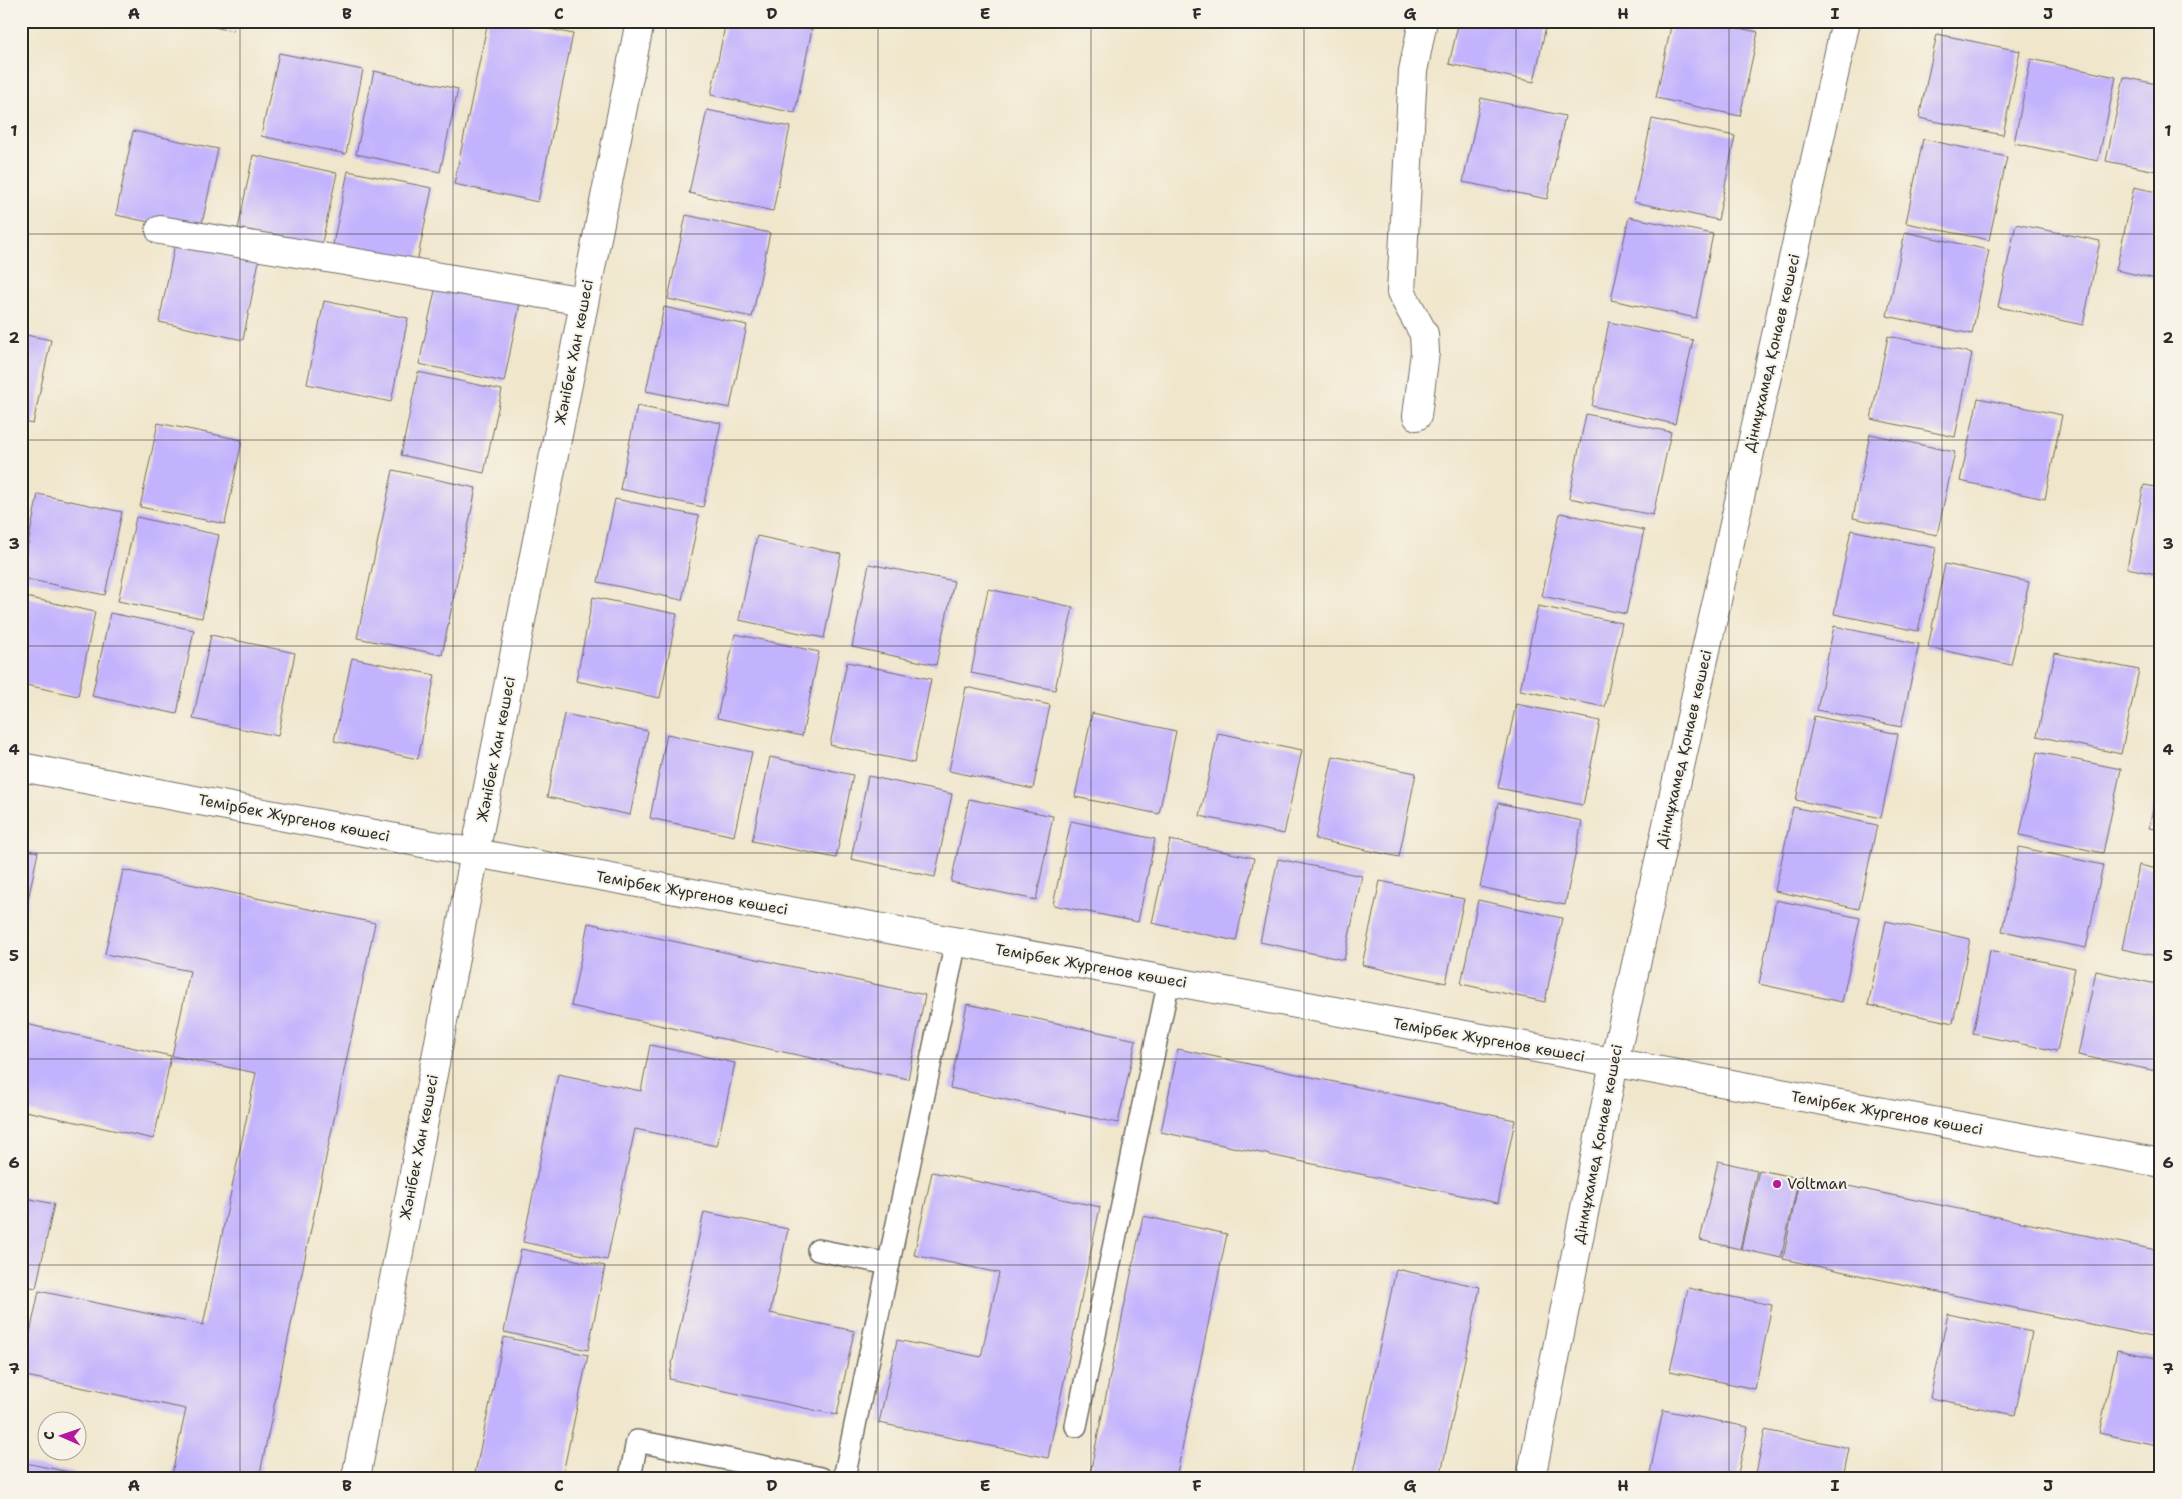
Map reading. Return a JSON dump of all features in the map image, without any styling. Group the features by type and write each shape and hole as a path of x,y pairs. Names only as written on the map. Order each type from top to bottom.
{"street":[{"name":"Жәнібек Хан көшесі","path":"356,1478 475,853 640,21"},
{"path":"1417,416 1426,352 1424,334 1401,292 1413,71 1424,21"},
{"name":"Дінмұхамед Қонаев көшесі","path":"1531,1478 1614,1063 1846,21"},
{"path":"160,230 584,301"},
{"name":"Темірбек Жүргенов көшесі","path":"21,766 475,853 2161,1163"}],"lane":[{"path":"844,1478 956,941"},
{"path":"1076,1426 1169,980"},
{"path":"818,1250 889,1264"},
{"path":"630,1478 637,1441 821,1478"}],"building":[{"path":"187,21 234,21 232,31"},
{"path":"488,21 512,21 573,34 538,202 454,184"},
{"path":"726,21 776,21 812,29 795,113 711,95"},
{"path":"1459,21 1547,21 1534,82 1449,64"},
{"path":"1672,21 1705,21 1758,32 1740,116 1656,98"},
{"path":"1937,34 2020,51 2003,135 1919,118"},
{"path":"279,53 363,70 346,154 261,136"},
{"path":"2031,59 2116,77 2098,161 2014,143"},
{"path":"374,71 458,89 440,172 356,154"},
{"path":"2124,77 2161,85 2161,172 2106,161"},
{"path":"1481,98 1565,116 1547,199 1463,182"},
{"path":"707,110 790,127 773,211 689,193"},
{"path":"1652,119 1735,136 1718,220 1634,202"},
{"path":"133,131 218,149 200,233 116,215"},
{"path":"1923,139 2007,157 1989,240 1906,223"},
{"path":"253,155 337,173 319,256 236,239"},
{"path":"348,171 432,188 415,272 331,254"},
{"path":"2134,187 2161,193 2161,280 2116,270"},
{"path":"686,215 770,233 752,317 668,299"},
{"path":"1629,217 1713,234 1696,318 1611,300"},
{"path":"2016,224 2100,241 2083,325 1998,307"},
{"path":"1905,232 1989,250 1972,334 1887,316"},
{"path":"176,239 260,256 243,340 159,322"},
{"path":"437,281 521,298 504,382 419,364"},
{"path":"324,301 408,318 391,402 307,384"},
{"path":"664,307 747,325 730,408 646,391"},
{"path":"1609,322 1693,340 1675,424 1592,406"},
{"path":"21,334 51,340 33,424 21,421"},
{"path":"1888,336 1972,353 1955,437 1871,419"},
{"path":"418,372 502,390 484,473 401,455"},
{"path":"1978,398 2062,415 2045,499 1960,481"},
{"path":"637,406 721,423 703,507 620,489"},
{"path":"1586,414 1671,432 1653,515 1569,498"},
{"path":"158,423 242,440 225,524 140,507"},
{"path":"1870,434 1955,452 1937,535 1853,518"},
{"path":"393,470 476,488 442,655 357,638"},
{"path":"2144,485 2161,488 2161,575 2127,568"},
{"path":"38,494 122,512 105,595 21,578"},
{"path":"615,499 699,516 682,600 598,582"},
{"path":"1560,513 1644,530 1626,614 1542,596"},
{"path":"136,517 219,535 202,618 118,601"},
{"path":"1851,530 1936,548 1918,631 1834,614"},
{"path":"757,536 841,554 824,638 739,620"},
{"path":"869,564 954,581 936,665 852,647"},
{"path":"1945,564 2029,582 2011,665 1928,647"},
{"path":"988,589 1073,607 1055,690 971,673"},
{"path":"21,596 95,612 78,696 21,684"},
{"path":"593,597 677,614 660,698 576,681"},
{"path":"1538,606 1622,623 1605,707 1520,690"},
{"path":"110,613 194,630 177,714 92,696"},
{"path":"1834,626 1919,644 1901,727 1817,710"},
{"path":"735,634 819,652 802,736 717,718"},
{"path":"211,635 295,653 278,736 193,719"},
{"path":"2055,653 2139,670 2121,754 2037,736"},
{"path":"352,658 435,675 418,759 334,741"},
{"path":"847,662 931,679 914,763 830,745"},
{"path":"966,687 1050,705 1033,789 949,771"},
{"path":"1516,704 1600,721 1583,805 1498,788"},
{"path":"1092,713 1176,731 1159,814 1075,797"},
{"path":"564,714 648,731 630,815 547,797"},
{"path":"1814,716 1898,734 1881,818 1796,800"},
{"path":"1218,733 1302,750 1284,834 1200,816"},
{"path":"667,734 752,752 734,836 650,818"},
{"path":"2037,752 2121,769 2103,853 2020,835"},
{"path":"1333,756 1416,773 1399,857 1315,839"},
{"path":"770,757 853,775 836,858 752,841"},
{"path":"868,776 952,794 935,877 851,859"},
{"path":"2161,778 2161,830 2149,828"},
{"path":"969,799 1053,816 1036,900 951,882"},
{"path":"1498,803 1582,821 1565,905 1480,887"},
{"path":"1793,807 1877,825 1859,909 1775,891"},
{"path":"1071,821 1155,839 1138,922 1053,905"},
{"path":"1170,840 1254,858 1236,941 1152,923"},
{"path":"2019,847 2103,865 2086,948 2002,931"},
{"path":"21,849 38,852 22,928 21,928"},
{"path":"1278,859 1362,876 1344,960 1260,942"},
{"path":"2139,865 2161,870 2161,957 2122,949"},
{"path":"123,870 375,923 259,1478 171,1478 186,1409 21,1375 39,1291 203,1325 256,1073 172,1056 190,971 105,954"},
{"path":"1380,881 1464,899 1446,983 1362,965"},
{"path":"1478,900 1562,918 1545,1002 1461,984"},
{"path":"1776,900 1860,918 1842,1002 1759,984"},
{"path":"1886,921 1970,939 1953,1023 1868,1005"},
{"path":"588,923 925,995 908,1079 571,1006"},
{"path":"1990,950 2075,968 2057,1051 1973,1034"},
{"path":"2096,971 2161,985 2161,1072 2078,1055"},
{"path":"967,1004 1136,1040 1118,1123 950,1088"},
{"path":"21,1023 171,1056 154,1139 21,1110"},
{"path":"650,1045 735,1063 717,1146 635,1129 607,1260 523,1242 558,1074 641,1091"},
{"path":"1178,1049 1515,1120 1498,1203 1161,1132"},
{"path":"1718,1161 1757,1170 1740,1249 1700,1240"},
{"path":"1759,1170 1799,1178 1781,1258 1741,1249"},
{"path":"932,1172 1100,1207 1048,1458 879,1423 897,1340 981,1357 999,1273 914,1255"},
{"path":"1800,1176 2161,1251 2161,1339 1783,1259"},
{"path":"21,1197 54,1204 36,1288 21,1285"},
{"path":"704,1212 788,1229 770,1313 854,1331 837,1415 669,1379"},
{"path":"1143,1216 1227,1234 1176,1478 1089,1478"},
{"path":"521,1249 605,1266 588,1350 504,1332"},
{"path":"1396,1269 1480,1287 1440,1478 1352,1478"},
{"path":"1688,1288 1772,1305 1755,1389 1670,1371"},
{"path":"1948,1314 2032,1332 2015,1415 1930,1398"},
{"path":"504,1337 588,1355 562,1478 474,1478"},
{"path":"2117,1350 2161,1359 2161,1446 2099,1433"},
{"path":"1663,1410 1748,1427 1737,1478 1649,1478"},
{"path":"1765,1430 1849,1448 1843,1478 1755,1478"},
{"path":"21,1462 83,1475 83,1478 21,1478"}],"place":[{"name":"Voltman","path":"1777,1184"}]}
